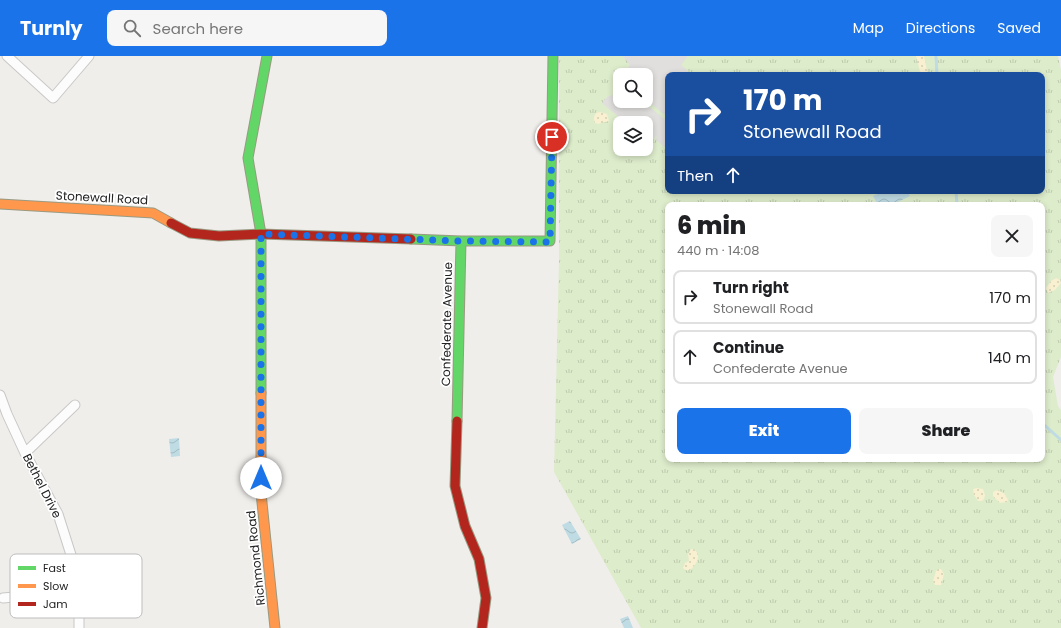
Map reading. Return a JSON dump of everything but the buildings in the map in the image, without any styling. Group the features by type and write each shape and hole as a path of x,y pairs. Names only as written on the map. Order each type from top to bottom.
{"street":[{"path":"7,56 53,98 89,56"},
{"name":"Richmond Road","path":"267,56 248,158 261,234 261,493 275,628"},
{"path":"461,241 550,242 553,56"},
{"name":"Stonewall Road","path":"0,204 153,213 190,233 219,236 261,234 461,241"},
{"name":"Confederate Avenue","path":"461,241 455,486 465,526 479,559 486,598 482,628"},
{"name":"Bethel Drive","path":"0,395 25,453 58,514 71,554"},
{"path":"25,453 75,406"},
{"path":"3,598 10,597"}],"green space":[{"path":"559,56 1058,56 1061,70 1061,357 1053,377 1058,406 1061,410 1061,628 641,628 554,472 559,259"}],"sand":[{"path":"916,56 924,56 927,72 920,72"},
{"path":"600,112 607,114 609,121 598,124 595,123 595,115 596,113"},
{"path":"1056,278 1060,280 1061,283 1055,290 1048,293 1046,288 1051,281"},
{"path":"973,489 983,489 985,495 982,501 978,501 974,495"},
{"path":"997,490 1004,493 1008,500 1007,502 1000,503 993,496 993,492"},
{"path":"691,549 694,549 698,554 698,558 694,567 686,570 683,568 685,563 689,561 688,554"},
{"path":"938,569 941,569 944,574 941,585 935,585 933,581"}],"shaded area":[{"path":"623,56 688,56 681,65 689,72 665,72 665,115 653,105 653,68 628,68 630,65"},
{"path":"613,95 613,108 651,108 665,120 665,147 655,139 657,137 656,136 653,139 653,116 618,116 602,103 607,97"}],"water":[{"path":"877,194 909,194 910,196 898,202 876,202 873,196"},
{"path":"179,438 180,456 171,457 169,439"},
{"path":"570,521 581,539 572,544 562,525"},
{"path":"628,616 633,628 624,628 620,619"}],"waterway":[{"path":"936,56 937,72"},
{"path":"956,194 957,202"},
{"path":"1045,426 1061,440"}],"traffic: fast":[{"path":"261,393 261,234 248,158 267,56"},
{"path":"411,239 461,241 550,241 553,56"},
{"path":"457,421 461,241"}],"traffic: slow":[{"path":"0,204 153,213 171,223"},
{"path":"261,393 261,493 275,628"}],"traffic: jam":[{"path":"171,223 190,233 219,236 261,234 411,239"},
{"path":"457,421 455,486 465,526 479,559 486,598 482,628"}],"route":[{"path":"261,478 261,234 461,241 550,242 552,137"}]}
